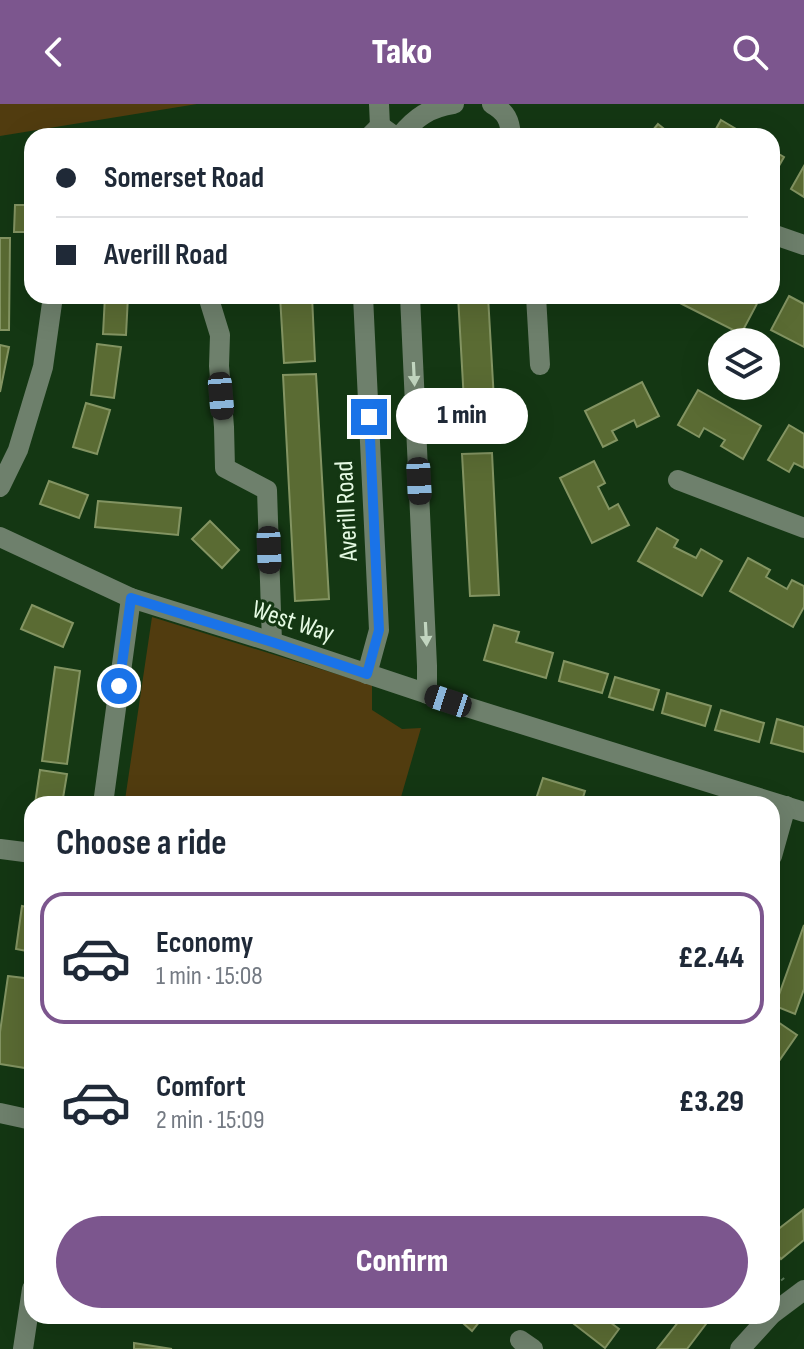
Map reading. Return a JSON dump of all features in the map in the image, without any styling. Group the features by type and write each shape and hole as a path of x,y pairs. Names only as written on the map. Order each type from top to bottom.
{"street":[{"path":"379,104 381,128"},
{"path":"407,128 435,107 454,104"},
{"path":"492,104 503,111 510,128"},
{"path":"780,237 804,245"},
{"path":"0,487 18,450 43,367 52,304"},
{"path":"210,304 220,335 225,468 267,490 272,642"},
{"name":"Averill Road","path":"363,304 379,630 367,674"},
{"path":"410,304 427,694"},
{"path":"536,304 540,365"},
{"path":"678,480 804,528"},
{"name":"West Way","path":"0,537 131,598 753,796"},
{"path":"104,796 131,598"},
{"path":"780,840 795,809"},
{"path":"0,849 24,852"},
{"path":"0,1113 24,1118"},
{"path":"780,1308 804,1290"},
{"path":"23,1349 27,1324"},
{"path":"740,1349 763,1324"}],"shaded area":[{"path":"0,104 197,104 49,128 24,128 24,132 0,136"},
{"path":"152,617 372,685 372,710 402,729 421,728 401,796 126,796"}],"building":[{"path":"721,120 734,128 716,128"},
{"path":"804,166 804,197 791,189"},
{"path":"15,205 24,205 24,232 14,232"},
{"path":"0,238 10,238 9,330 0,330"},
{"path":"789,296 804,304 804,347 780,335 780,328 772,328"},
{"path":"105,304 128,304 126,335 103,334"},
{"path":"280,304 312,304 315,361 284,363"},
{"path":"458,304 488,304 496,435 466,437"},
{"path":"682,304 757,304 744,328 729,328"},
{"path":"97,344 121,347 114,398 91,395"},
{"path":"0,345 9,347 0,392"},
{"path":"316,374 329,599 295,601 283,375"},
{"path":"642,382 659,416 637,427 634,420 612,431 617,440 603,447 585,411"},
{"path":"698,390 708,396 708,400 716,400 761,426 743,459 721,446 725,440 704,428 699,437 678,425"},
{"path":"86,403 110,410 97,454 73,447"},
{"path":"789,425 804,434 804,468 794,463 789,472 768,460"},
{"path":"492,453 499,595 470,596 462,454"},
{"path":"594,461 605,483 598,487 609,509 618,504 629,525 592,543 560,478"},
{"path":"49,481 88,495 79,518 40,504"},
{"path":"98,501 181,508 178,535 95,527"},
{"path":"210,521 239,550 222,568 192,539"},
{"path":"657,528 678,540 674,547 696,558 701,549 722,561 702,596 638,561"},
{"path":"748,558 770,570 766,577 787,589 792,580 804,586 804,607 793,627 730,591"},
{"path":"32,605 73,623 63,647 21,629"},
{"path":"494,625 519,632 516,642 553,653 546,678 484,660"},
{"path":"564,661 608,674 602,693 559,681"},
{"path":"55,667 80,671 67,764 42,761"},
{"path":"615,677 659,690 653,710 609,697"},
{"path":"667,693 711,706 705,726 662,713"},
{"path":"721,710 764,723 759,742 715,730"},
{"path":"777,719 804,727 804,752 771,743"},
{"path":"40,770 67,774 63,796 36,796"},
{"path":"543,778 585,791 583,796 537,796"},
{"path":"22,906 24,950 16,949"},
{"path":"804,925 804,989 795,1014 780,1008 780,992"},
{"path":"8,976 24,978 24,1068 0,1064 0,1032"},
{"path":"780,1023 797,1035 780,1059"},
{"path":"803,1210 804,1240 781,1259 780,1258 780,1228"},
{"path":"464,1324 478,1324 472,1331"},
{"path":"574,1324 612,1324 619,1329 605,1348"},
{"path":"677,1324 706,1324 687,1349 657,1349"},
{"path":"134,1343 172,1349 134,1349"}],"route":[{"path":"119,686 131,598 367,674 379,630 369,417"}]}
